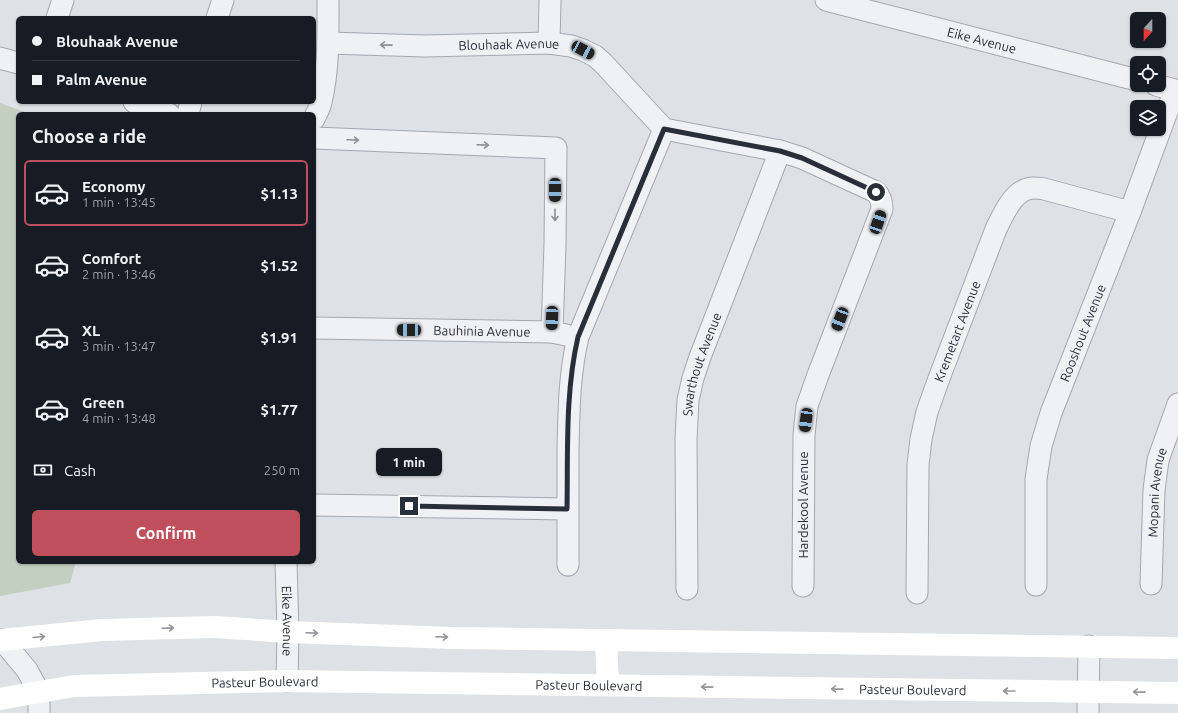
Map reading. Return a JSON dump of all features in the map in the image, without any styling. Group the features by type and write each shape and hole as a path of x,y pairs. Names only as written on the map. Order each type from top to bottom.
{"street":[{"path":"58,16 63,0"},
{"path":"218,16 223,0"},
{"path":"316,115 321,104 328,44 328,0"},
{"path":"550,0 550,43"},
{"name":"Eike Avenue","path":"826,0 1130,78"},
{"name":"Blouhaak Avenue","path":"328,44 425,46 550,43 571,46 595,56 603,63 664,129"},
{"path":"0,58 16,62"},
{"name":"Rooshout Avenue","path":"1036,585 1036,479 1041,446 1051,413 1130,212 1170,89"},
{"path":"140,104 163,112"},
{"path":"568,565 567,509 569,390 573,359 578,337 664,129 780,151"},
{"path":"316,138 556,148 552,332"},
{"name":"Hardekool Avenue","path":"780,151 802,158 876,192 882,202 882,209 878,222 807,406 804,435 803,586"},
{"name":"Swarthout Avenue","path":"687,590 686,439 688,400 700,357 780,151"},
{"name":"Kremetart Avenue","path":"917,593 918,465 921,439 927,412 996,228 1008,206 1017,195 1025,190 1033,188 1044,189 1130,212"},
{"name":"Bauhinia Avenue","path":"316,328 552,332 578,337"},
{"name":"Mopani Avenue","path":"1152,584 1154,490 1158,460 1178,404"},
{"path":"316,505 567,509"},
{"name":"Eike Avenue","path":"286,564 288,632 287,681"},
{"path":"1,640 102,630 215,627 288,632 453,638 1178,648"},
{"path":"1,640 27,670 39,702"},
{"path":"606,640 608,685"},
{"path":"1088,713 1089,646"},
{"name":"Pasteur Boulevard","path":"0,699 39,702 74,686 287,681 1178,693"}],"green space":[{"path":"0,103 25,112 16,112 16,564 75,564 70,583 0,596"}],"route":[{"path":"409,506 567,509 569,390 573,359 578,337 664,129 780,151 802,158 876,192"}]}
